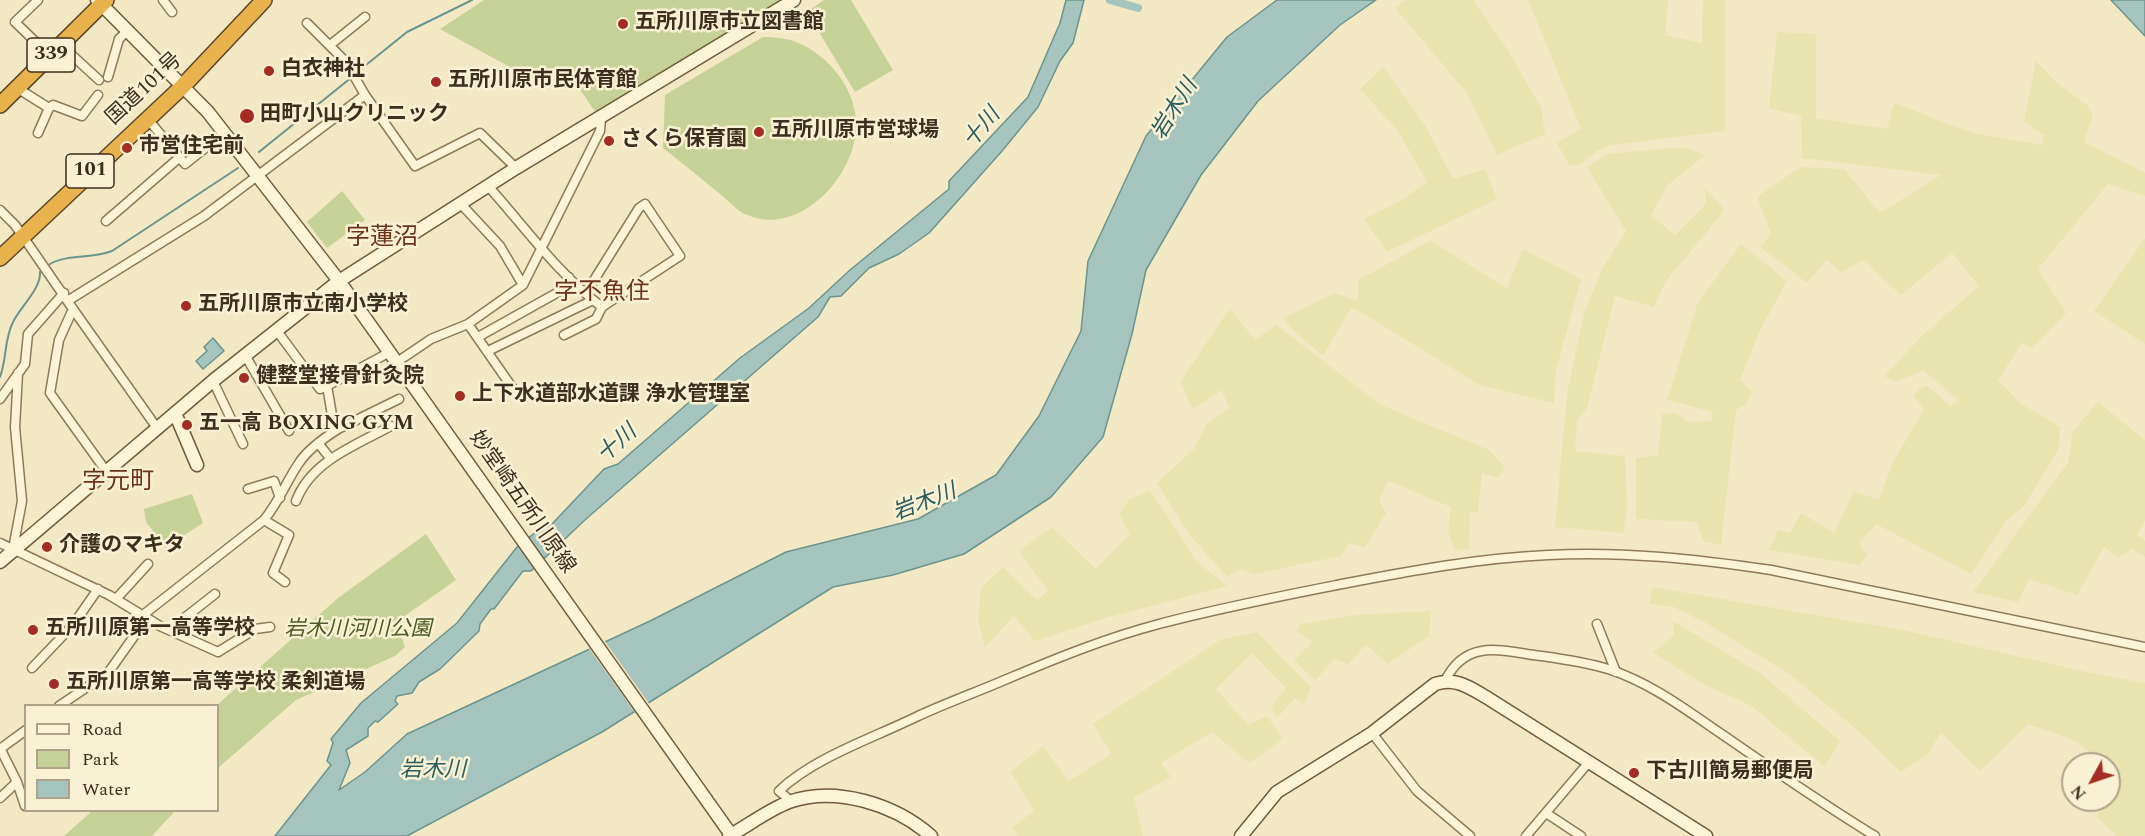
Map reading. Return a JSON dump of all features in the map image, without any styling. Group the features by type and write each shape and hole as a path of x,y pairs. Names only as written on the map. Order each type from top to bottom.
{"highway":[{"name":"339","path":"0,105 102,2"},
{"name":"国道101号","path":"0,258 182,87 259,2"}],"street":[{"path":"38,0 15,22 55,50 104,78 119,39 127,31"},
{"path":"163,0 172,12"},
{"path":"0,562 213,381 339,281 516,168 794,0"},
{"name":"妙堂崎五所川原線","path":"102,2 224,133 339,281 730,833"},
{"path":"330,45 365,17"},
{"path":"308,23 351,71 364,95 415,166 480,133 516,168"},
{"path":"17,88 49,108"},
{"path":"0,399 25,364 28,334 68,301 195,222 364,95"},
{"path":"38,133 49,108 53,105 82,116 98,96"},
{"path":"147,118 185,164 224,133"},
{"path":"277,331 320,389 468,324 524,285 600,131 601,118"},
{"path":"106,221 180,157"},
{"path":"488,186 569,277 602,307"},
{"path":"460,203 500,246 524,285"},
{"path":"488,351 590,296 639,208 645,204 680,256 602,307 596,319 564,335"},
{"path":"0,210 22,237 157,428"},
{"path":"478,337 562,290 569,277"},
{"path":"68,301 50,393 106,471"},
{"path":"468,324 516,393"},
{"path":"245,355 289,431"},
{"path":"13,549 22,501 15,427 18,374"},
{"path":"213,381 243,444"},
{"path":"327,386 332,415 338,429"},
{"path":"61,704 108,673 145,616 264,520 280,498 299,462 318,443 338,429 399,399"},
{"path":"175,413 197,465"},
{"path":"296,501 302,484 330,458 391,426"},
{"path":"318,443 330,458"},
{"path":"248,489 274,481 280,498"},
{"path":"264,520 289,535 273,573 285,582"},
{"path":"0,543 98,589 169,630 218,652 255,629 270,627"},
{"path":"791,801 779,791 789,781 830,758 945,704 1064,654 1159,624 1257,601 1428,568 1506,558 1550,555 1641,555 1718,562 1771,570 2145,647"},
{"path":"116,599 148,564"},
{"path":"32,668 73,625 98,589"},
{"path":"169,630 215,594"},
{"path":"1597,624 1616,672"},
{"path":"1445,681 1456,661 1493,650 1577,662 1616,672 1671,699 1816,800 1875,836"},
{"path":"1241,836 1277,792 1372,733 1435,684 1445,681 1466,685 1706,836"},
{"path":"24,731 0,748 17,782 24,803"},
{"path":"1372,733 1417,791 1470,836"},
{"path":"1526,836 1589,762"},
{"path":"0,798 17,782"},
{"path":"730,833 791,801 825,796 863,801 894,811 917,824 931,836"},
{"path":"1546,813 1581,836"}],"shaded area":[{"path":"1405,0 1473,0 1507,49 1541,107 1545,134 1497,155 1466,92 1395,8"},
{"path":"1528,0 1668,0 1665,35 1702,43 1703,0 1725,0 1725,131 1611,145 1598,150 1580,165 1569,165 1557,143 1581,129"},
{"path":"1777,32 1816,34 1816,118 1887,129 1894,103 1973,133 2042,145 2044,135 2024,122 2036,61 2057,83 2088,106 2093,116 2084,142 2145,173 2145,196 2108,184 2038,269 2066,313 2032,348 2022,343 1998,380 2021,404 2060,427 2059,448 2024,506 2006,521 1971,574 1876,524 1859,543 1867,555 1859,565 1769,550 1778,530 1790,533 1801,513 1834,533 1854,491 1879,500 1892,464 1924,409 1913,395 1919,389 1927,386 1951,406 1958,400 1923,370 1897,382 1884,376 1923,335 1979,286 1952,253 1901,295 1863,260 1840,273 1827,259 1807,283 1760,247 1771,234 1757,197 1800,167 1844,169 1880,213 1941,175 1802,158 1801,116 1769,108"},
{"path":"1383,67 1425,125 1453,179 1485,169 1497,199 1387,252 1364,219 1402,200 1427,182 1398,131 1360,89"},
{"path":"1683,147 1705,155 1668,185 1651,215 1675,235 1706,204 1705,188 1725,210 1665,282 1654,307 1615,296 1587,409 1577,419 1575,451 1625,456 1627,510 1623,533 1555,527 1567,394 1584,313 1601,271 1626,231 1587,167 1608,154"},
{"path":"2145,238 2145,344 2094,311"},
{"path":"1430,241 1507,288 1523,249 1581,279 1556,370 1554,403 1480,385 1352,307 1323,356 1294,331 1283,318 1335,293 1358,301 1358,280"},
{"path":"1741,244 1787,281 1760,330 1740,380 1752,392 1745,405 1736,410 1721,545 1703,541 1697,522 1636,519 1636,458 1658,455 1662,414 1676,413 1688,422 1711,421 1713,412 1667,400 1698,302"},
{"path":"1230,308 1255,340 1276,325 1381,405 1489,450 1504,466 1499,478 1482,473 1478,512 1470,513 1469,549 1455,550 1448,532 1451,507 1388,481 1379,500 1386,513 1365,547 1349,543 1341,556 1254,574 1239,569 1227,577 1189,534 1157,483 1194,449 1207,424 1229,408 1222,390 1193,409 1180,382"},
{"path":"2098,402 2145,440 2145,520 2137,535 2145,541 2145,557 2132,549 2118,557 2104,547 2077,595 2029,579 2018,602 1973,592 2068,463 2073,431"},
{"path":"1150,490 1197,562 1227,586 1102,619 1035,641 1014,616 985,647 978,619 981,588 1003,567 1037,600 1048,591 1019,551 1052,527 1096,569 1130,534 1119,514 1129,500"},
{"path":"1652,587 1903,630 2145,683 2145,836 2117,836 2096,816 2099,812 2121,812 2121,780 2123,777 2121,775 2121,752 2091,752 2071,739 2028,724 1980,771 1941,732 1928,754 1901,772 1854,727 1789,674 1708,624 1674,607 1650,604"},
{"path":"1431,611 1429,636 1387,664 1366,644 1348,664 1335,659 1315,680 1294,661 1312,642 1297,631 1300,624 1355,615"},
{"path":"1673,621 1760,673 1840,741 1825,767 1750,705 1707,686 1653,653 1674,634"},
{"path":"1257,632 1311,687 1304,704 1295,698 1277,718 1271,707 1286,688 1252,653 1216,689 1248,725 1267,716 1283,739 1249,763 1212,732 1161,763 1171,777 1134,797 1143,836 1019,836 1011,828 1034,811 1011,772 1043,746 1069,781 1111,754 1093,724 1220,640"}],"green space":[{"path":"484,0 781,0 596,113 566,69 532,79 440,29"},
{"path":"824,0 851,0 893,70 855,92 807,12"},
{"name":"五所川原市営球場","path":"763,37 796,42 811,49 825,60 846,87 853,103 856,120 855,140 848,160 837,179 823,196 805,209 786,218 766,220 738,210 663,148 665,95"},
{"path":"342,191 365,220 327,248 307,222"},
{"path":"192,494 203,523 166,547 146,522 144,509"},
{"name":"岩木川河川公園","path":"426,534 456,580 396,622 405,647 395,656 296,700 219,767 218,704 338,598"},
{"path":"91,812 174,812 152,836 64,836"}],"water":[{"name":"岩木川","path":"1066,0 1084,0 1073,43 1060,61 1038,107 929,233 899,254 869,268 841,296 830,297 818,317 586,519 531,571 523,571 480,624 479,631 440,669 419,682 412,693 397,696 395,701 398,704 368,728 368,736 346,750 350,763 339,790 365,772 407,734 650,621 786,552 918,519 996,475 1039,416 1081,331 1088,261 1146,136 1227,37 1277,0 1376,0 1340,25 1258,101 1201,175 1146,270 1132,334 1103,437 1051,497 964,554 893,575 833,587 602,732 407,836 275,836 331,765 327,761 333,743 331,739 361,703 457,623 517,547 537,531 552,524 604,469 618,464 740,358 809,308 850,270 949,189 949,181 1028,97 1060,23"},
{"path":"2111,0 2145,0 2145,36"},
{"path":"213,338 224,351 203,369 196,361 207,351 204,347"}],"pier":[{"path":"604,640 650,705 636,714 588,647"}],"waterway":[{"path":"356,73 407,32 472,0"},
{"path":"1110,0 1138,8"},
{"path":"259,152 352,77"},
{"path":"50,264 64,259 112,251 238,168"},
{"path":"0,377 10,329 16,316 34,291 40,272"}],"place":[{"name":"五所川原市立図書館","path":"623,24"},
{"name":"白衣神社","path":"269,71"},
{"name":"五所川原市民体育館","path":"436,82"},
{"name":"田町小山クリニック","path":"247,116"},
{"name":"五所川原市営球場","path":"759,132"},
{"name":"さくら保育園","path":"609,141"},
{"name":"市営住宅前","path":"127,148"},
{"name":"五所川原市立南小学校","path":"186,306"},
{"name":"健整堂接骨針灸院","path":"244,378"},
{"name":"上下水道部水道課 浄水管理室","path":"460,396"},
{"name":"五一高 BOXING GYM","path":"187,425"},
{"name":"介護のマキタ","path":"47,547"},
{"name":"五所川原第一高等学校","path":"33,630"},
{"name":"五所川原第一高等学校 柔剣道場","path":"54,684"},
{"name":"下古川簡易郵便局","path":"1634,773"}],"district":[{"name":"字蓮沼","path":"382,239"},
{"name":"字不魚住","path":"602,294"},
{"name":"字元町","path":"118,483"}],"water label":[{"name":"十川","path":"983,129"},
{"name":"十川","path":"618,445"}]}
